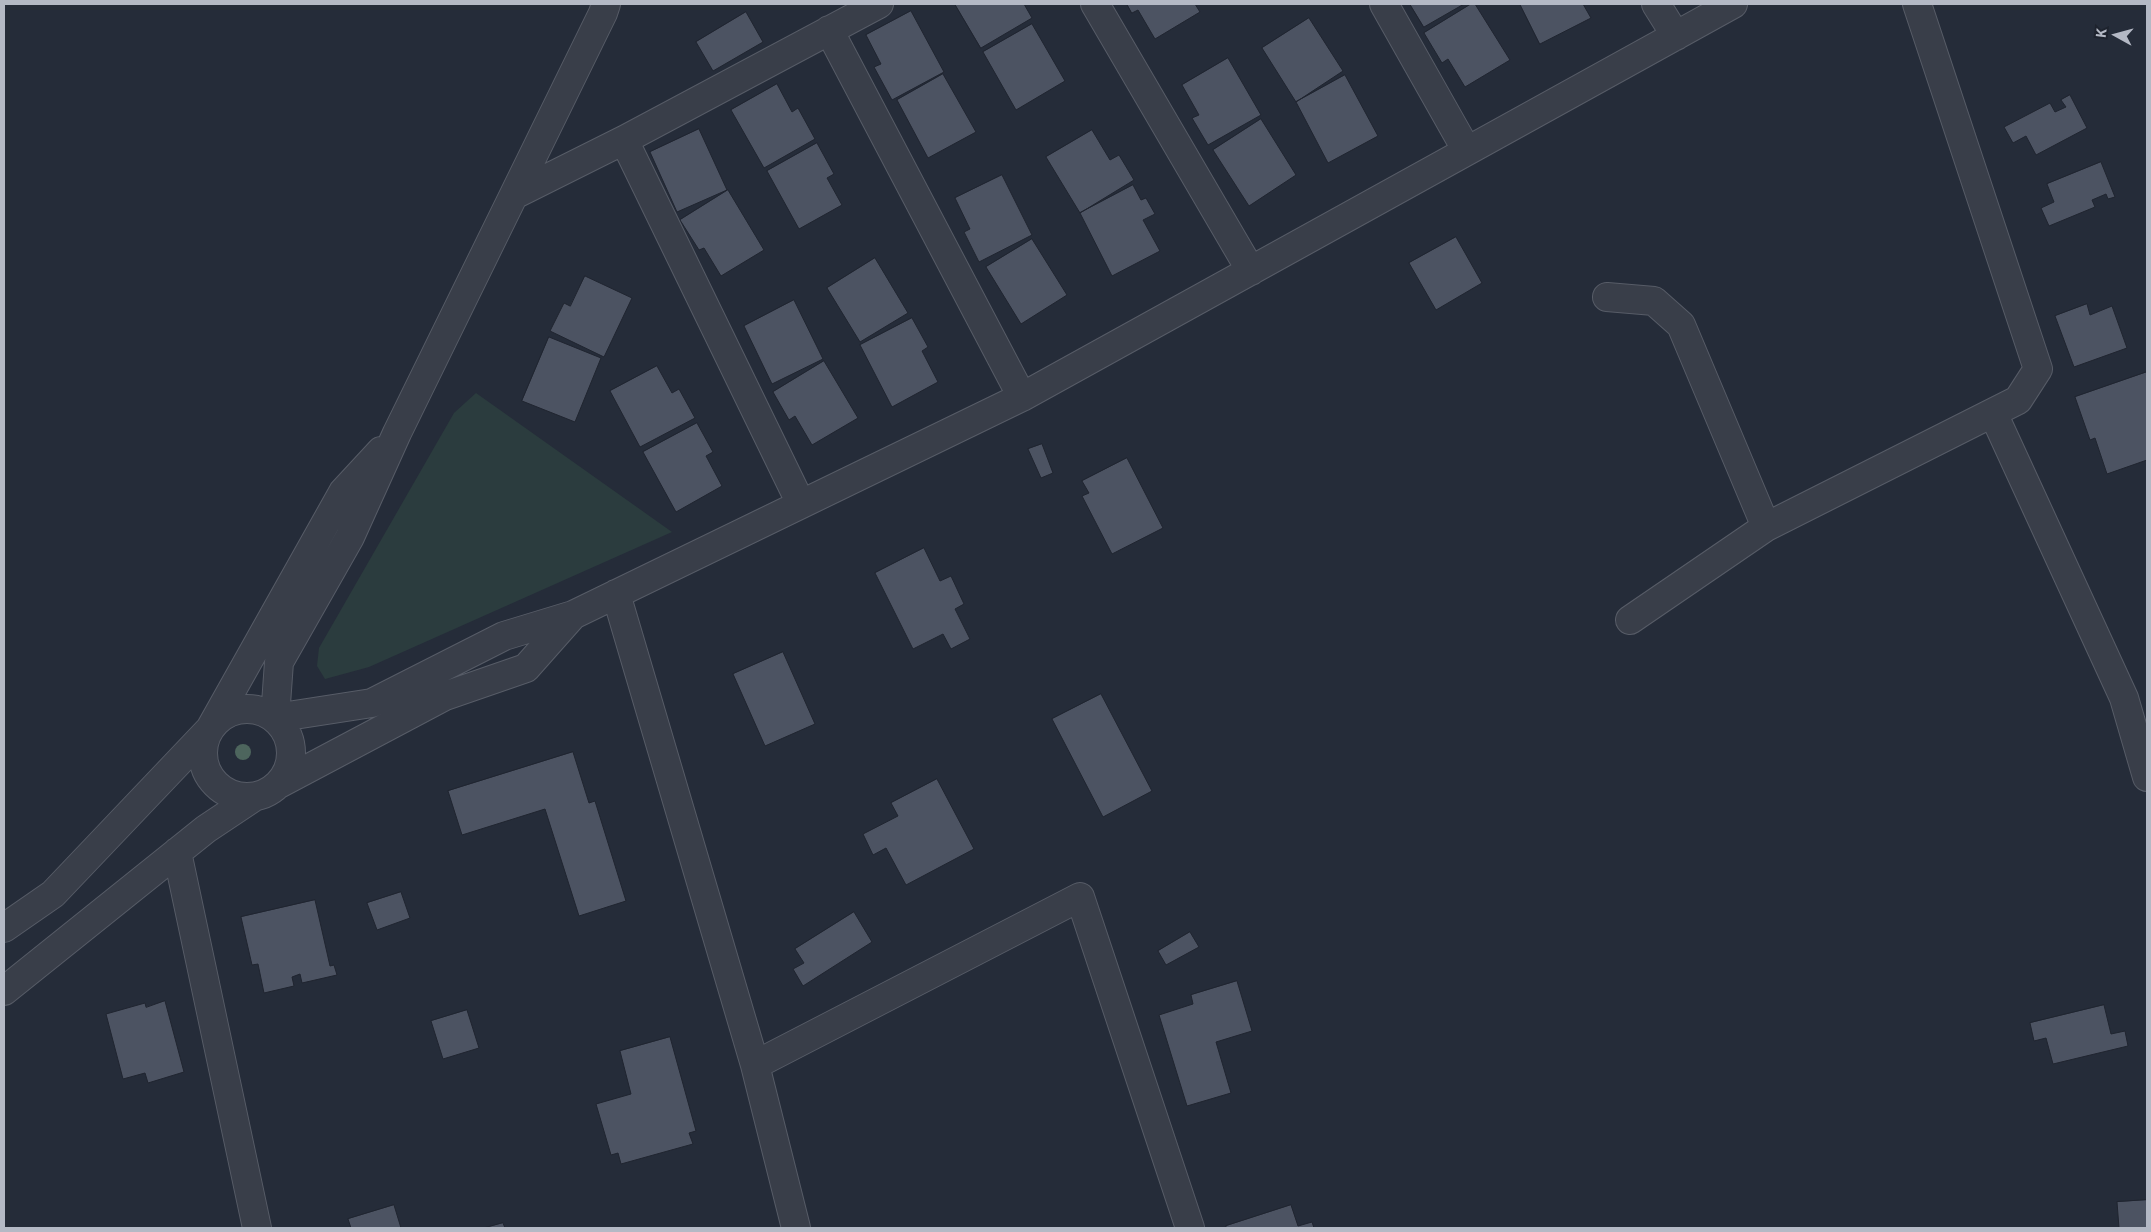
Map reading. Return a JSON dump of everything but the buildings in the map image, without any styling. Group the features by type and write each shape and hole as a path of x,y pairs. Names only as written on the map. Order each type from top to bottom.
{"street":[{"path":"275,718 279,662 350,537 397,433 604,13 606,4"},
{"path":"514,195 624,140 879,4"},
{"path":"1094,4 1251,271"},
{"path":"1384,4 1467,151"},
{"path":"1656,4 1676,36"},
{"path":"275,718 372,703 504,636 572,615 1022,397 1733,4"},
{"path":"1630,620 1766,528 2018,400 2038,369 1917,4"},
{"path":"829,30 1022,397"},
{"path":"624,140 800,504"},
{"path":"1607,297 1654,301 1681,324 1766,528"},
{"path":"1993,413 2124,698 2147,777"},
{"path":"254,797 239,797 226,792 214,783 206,771 202,756 203,742 343,492 397,433"},
{"path":"616,594 755,1065 796,1228"},
{"path":"4,991 206,829 254,797 267,792 445,696 526,668 572,615"},
{"path":"4,928 53,894 219,718 233,710 247,708 262,711 275,718 287,736 291,757 287,772 279,784"},
{"path":"177,852 257,1228"},
{"path":"755,1065 1080,897 1190,1228"}],"shaded area":[{"path":"476,393 672,532 369,667 325,679 317,666 319,648 454,413"}]}
